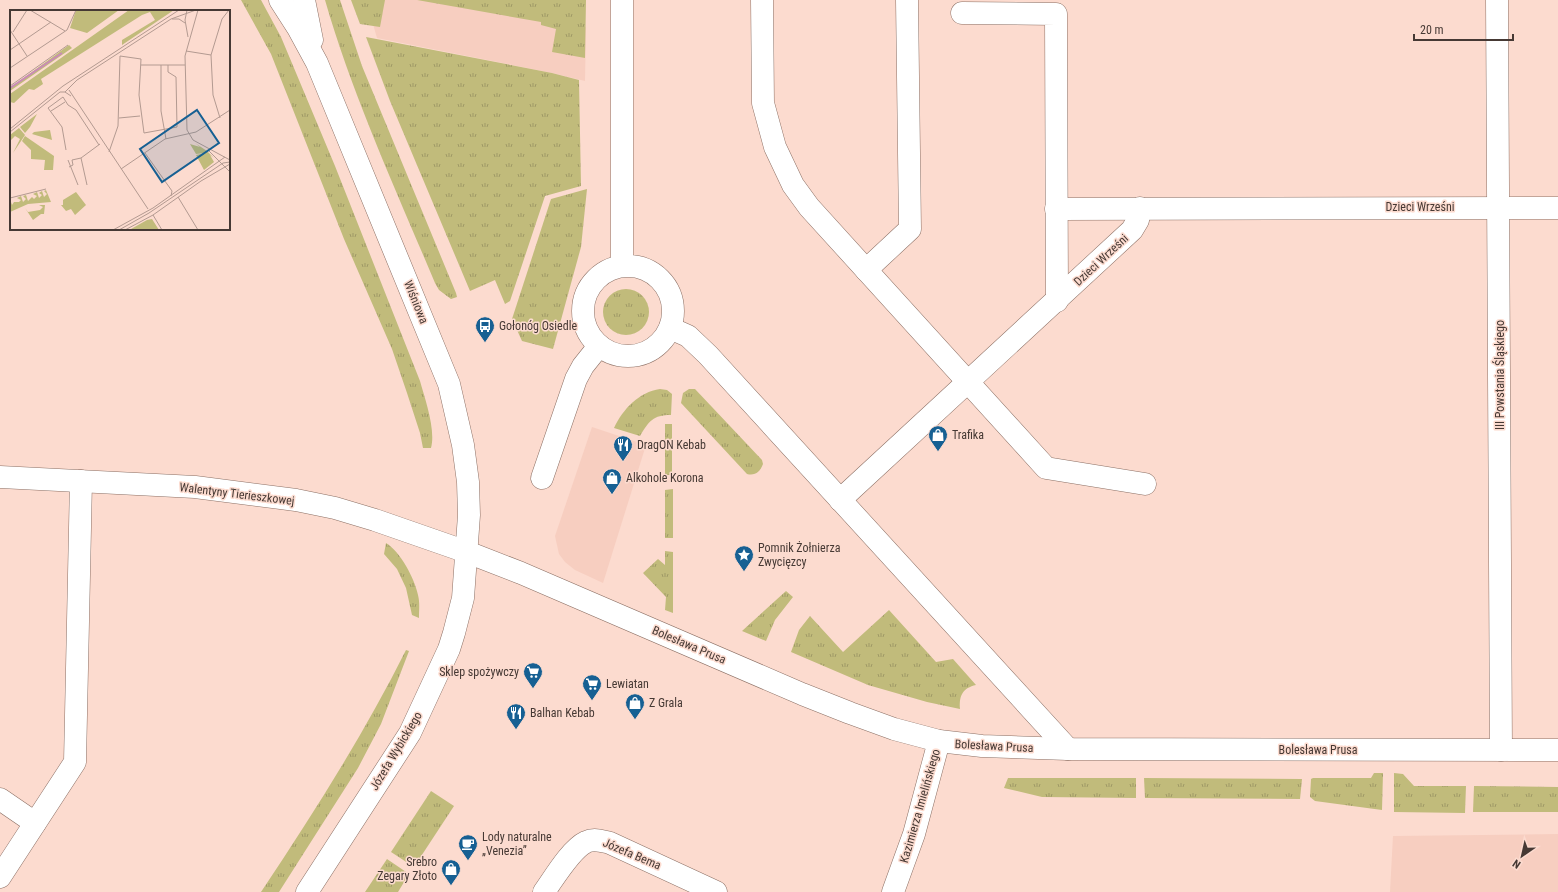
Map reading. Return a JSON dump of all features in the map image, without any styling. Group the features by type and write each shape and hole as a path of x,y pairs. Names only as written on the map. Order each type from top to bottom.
{"street":[{"name":"Wiśniowa","path":"280,0 298,28 317,63 449,384 464,445 468,482 469,515 467,552"},
{"name":"Wiśniowa","path":"304,0 317,63"},
{"path":"622,0 622,265"},
{"path":"762,0 763,103 775,147 793,185 809,207 967,383 1046,468 1145,484"},
{"path":"866,270 910,229 907,0"},
{"name":"III Powstania Śląskiego","path":"1497,0 1501,750"},
{"path":"962,13 1056,14 1057,301"},
{"path":"1056,209 1140,208"},
{"name":"Dzieci Wrześni","path":"840,500 1057,301 1132,230 1138,220 1140,208 1558,208"},
{"path":"622,265 636,266 649,270 660,278 668,289 672,302 673,315 670,328 662,341 650,351 637,355 623,356 610,353 599,346 590,336 584,324 582,311 584,298 590,286 598,276 610,269 622,265"},
{"path":"670,328 688,336 708,355 1068,749"},
{"path":"542,478 576,379 583,366 599,346"},
{"name":"Walentyny Tierieszkowej","path":"0,477 195,487 296,500 335,508 376,520 467,552"},
{"path":"0,877 75,762 81,481"},
{"name":"Bolesława Prusa","path":"467,552 554,587 809,697 894,729 939,742 982,746 1068,749 1558,750"},
{"name":"Józefa Wybickiego","path":"307,892 404,742 420,712 449,649 454,633 463,598 467,552"},
{"name":"Kazimierza Imielińskiego","path":"893,892 914,834 939,742"},
{"path":"0,799 36,822"},
{"name":"Józefa Bema","path":"544,892 556,874 578,848 586,841 597,839 610,843 716,892"}],"shaded area":[{"path":"366,0 433,0 586,27 585,81 377,38"},
{"path":"592,427 646,445 603,583 575,570 565,562 559,554 555,536"},
{"path":"1558,834 1558,892 1390,892 1393,836"}],"green space":[{"path":"241,0 261,0 281,37 335,166 420,381 431,424 431,448 423,448 420,433 392,349 344,239 271,54"},
{"path":"325,0 340,0 362,66 457,297 451,299 439,290 435,283 362,108 336,36"},
{"path":"351,0 385,0 380,27 360,24"},
{"path":"417,0 586,0 585,58 552,52 556,29 541,25 541,22"},
{"path":"366,37 552,73 579,80 581,186 545,196 510,301 505,304 495,280 470,291 390,101"},
{"path":"587,189 581,247 553,349 522,341 512,319 551,199"},
{"path":"626,289 639,293 645,299 649,312 645,325 639,331 626,335 613,331 607,325 603,312 607,299 613,293"},
{"path":"660,389 667,390 672,394 671,415 660,416 652,420 640,436 614,428 622,414 632,402 645,394"},
{"path":"689,389 695,389 762,460 763,464 757,473 747,474 681,403 683,393"},
{"path":"665,424 672,424 672,475 665,475"},
{"path":"673,489 673,538 665,538 665,490"},
{"path":"386,543 396,552 414,581 419,598 419,618 412,615 406,588 397,569 384,554"},
{"path":"665,551 673,552 673,613 665,610 666,597 643,573 658,559 665,565"},
{"path":"786,591 793,597 775,620 766,641 742,631"},
{"path":"889,610 936,662 953,659 976,685 965,690 961,696 960,709 927,702 868,685 791,652 799,630 810,616 843,652"},
{"path":"406,650 409,651 381,724 358,768 279,892 261,892 300,833 355,743"},
{"path":"1374,773 1383,773 1382,810 1315,801 1310,797 1311,779 1313,778 1371,778"},
{"path":"1394,773 1403,774 1414,786 1466,786 1465,813 1394,812"},
{"path":"1008,778 1136,778 1136,798 1042,797 1004,788"},
{"path":"1144,778 1302,779 1300,799 1145,798"},
{"path":"1474,786 1558,787 1558,812 1473,812"},
{"path":"431,791 454,806 414,867 391,852"},
{"path":"387,859 409,874 398,892 365,892"}],"place":[{"name":"Gołonóg Osiedle","path":"485,343"},
{"name":"Trafika","path":"938,452"},
{"name":"DragON Kebab","path":"623,462"},
{"name":"Alkohole Korona","path":"612,495"},
{"name":"Pomnik Żołnierza Zwycięzcy","path":"744,572"},
{"name":"Sklep spożywczy","path":"533,689"},
{"name":"Lewiatan","path":"592,701"},
{"name":"Z Grala","path":"635,720"},
{"name":"Balhan Kebab","path":"516,730"},
{"name":"Lody naturalne „Venezia”","path":"468,861"},
{"name":"Srebro Zegary Złoto","path":"451,886"}]}
